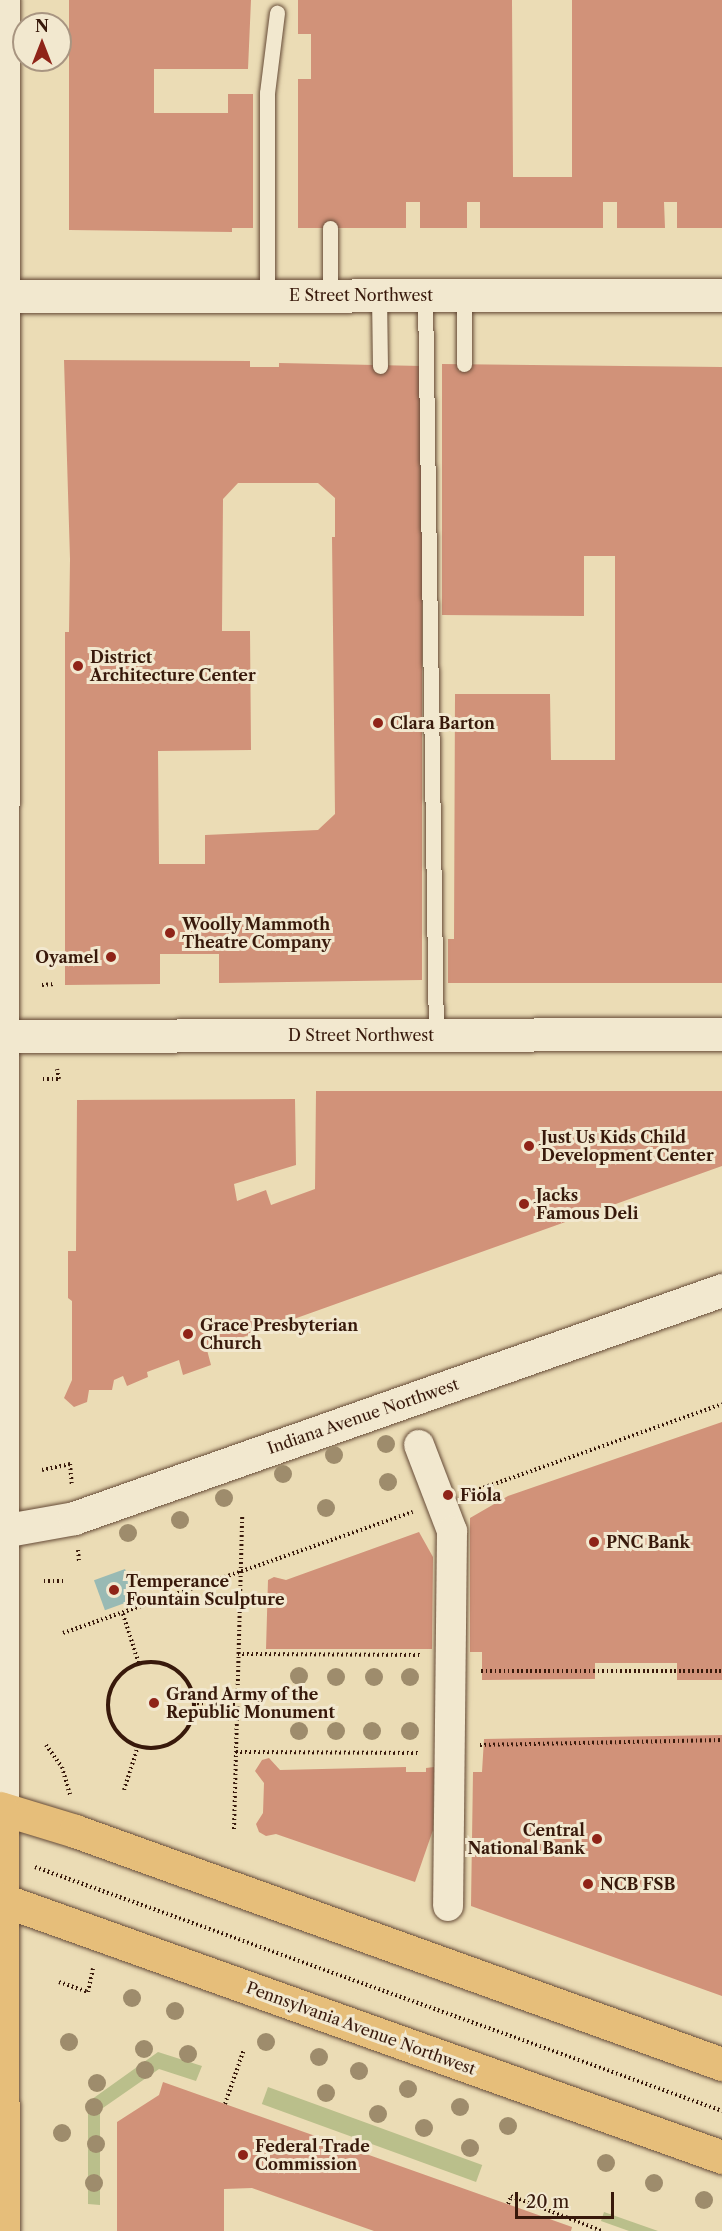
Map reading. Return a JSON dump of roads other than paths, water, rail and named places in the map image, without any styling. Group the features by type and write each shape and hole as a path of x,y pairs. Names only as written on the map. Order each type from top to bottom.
{"main road":[{"path":"3,0 1,296 3,2231"},
{"name":"E Street Northwest","path":"1,296 722,295"},
{"name":"D Street Northwest","path":"1,1036 722,1034"},
{"name":"Indiana Avenue Northwest","path":"2,1531 74,1518 722,1290"},
{"path":"1,1809 75,1832 722,2064"},
{"name":"Pennsylvania Avenue Northwest","path":"1,1900 722,2157"}],"street":[{"path":"419,1445 452,1531 448,1906"}],"lane":[{"path":"267,295 267,93 277,13"},
{"path":"330,228 330,295"},
{"path":"379,295 380,366"},
{"path":"425,295 436,1035"},
{"path":"464,295 464,364"}],"water":[{"path":"125,1569 136,1599 105,1610 94,1580"}],"place":[{"name":"District Architecture Center","path":"78,666"},
{"name":"Clara Barton","path":"378,723"},
{"name":"Woolly Mammoth Theatre Company","path":"170,933"},
{"name":"Oyamel","path":"111,957"},
{"name":"Just Us Kids Child Development Center","path":"529,1146"},
{"name":"Jacks Famous Deli","path":"524,1204"},
{"name":"Grace Presbyterian Church","path":"188,1334"},
{"name":"Fiola","path":"448,1495"},
{"name":"PNC Bank","path":"594,1542"},
{"name":"Temperance Fountain Sculpture","path":"114,1590"},
{"name":"Grand Army of the Republic Monument","path":"154,1703"},
{"name":"Central National Bank","path":"597,1839"},
{"name":"NCB FSB","path":"588,1884"},
{"name":"Federal Trade Commission","path":"243,2155"}]}
